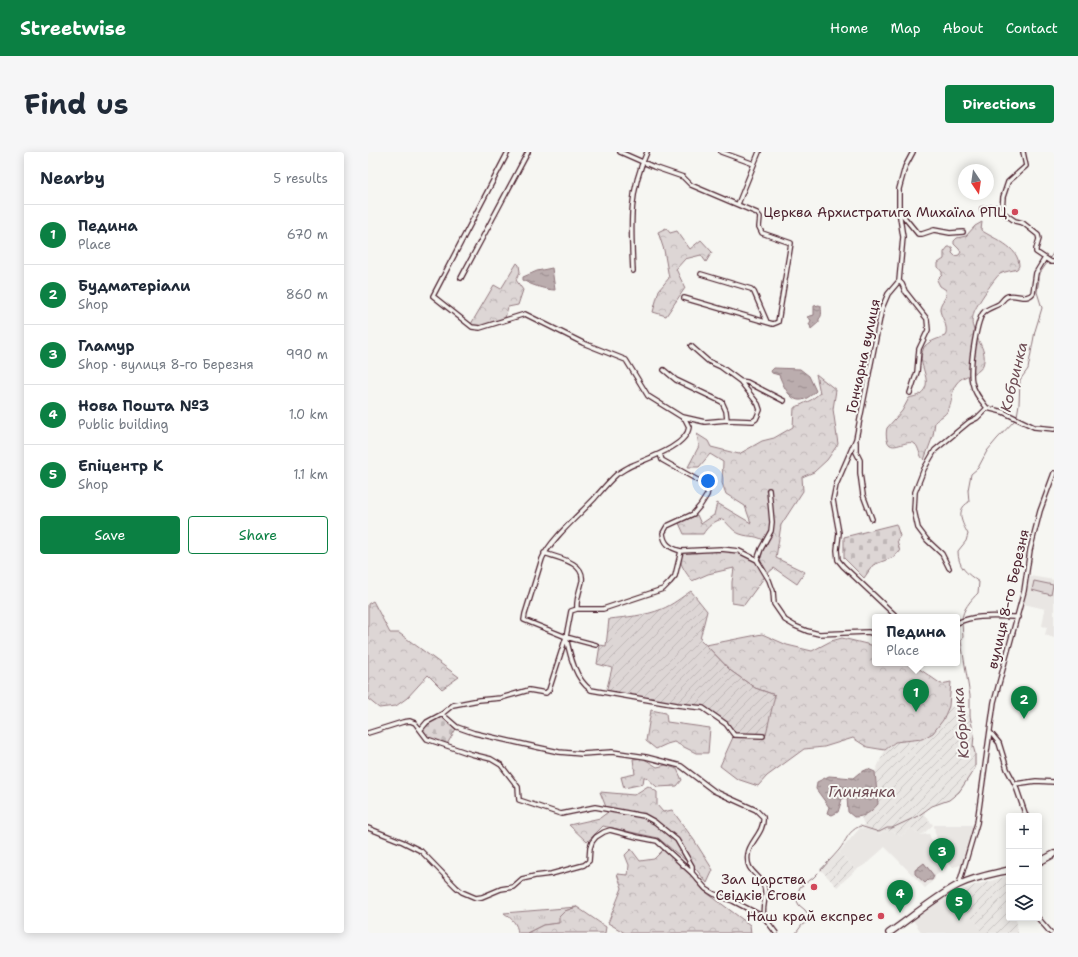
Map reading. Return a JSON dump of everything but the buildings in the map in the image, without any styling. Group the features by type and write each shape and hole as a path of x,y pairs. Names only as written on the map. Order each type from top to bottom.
{"main road":[{"path":"1042,860 1054,854"},
{"path":"889,933 935,900 959,885 1006,871"}],"street":[{"path":"508,152 433,296 472,327 480,328 525,314 582,343 626,360 648,396 680,416 687,422 689,427 689,431 686,436 660,454 632,465 617,474 554,541 544,554 524,620 566,637 596,645"},
{"path":"461,278 528,152"},
{"path":"620,152 654,167 683,177 691,185 757,213 760,217 759,227 762,233 791,243 778,322 773,324 684,298"},
{"path":"634,271 632,204 634,187 647,152"},
{"path":"721,152 754,164"},
{"path":"738,204 760,152"},
{"path":"910,393 917,372 919,349 928,330 929,323 928,319 905,291 899,281 903,237 899,211 899,189 906,167 913,152"},
{"path":"1002,212 1003,197 1008,182 1026,166 1023,152"},
{"path":"982,209 996,207 1015,221 1023,222 1038,235 1039,239 1036,252 1051,262 1054,262"},
{"path":"899,211 918,234 934,230 950,233 963,232"},
{"path":"1045,258 1036,273 1032,295 1021,298 1010,295 1006,296 999,304 982,315 975,337 972,382 976,394 987,408 1003,412 1034,427 1054,429"},
{"path":"701,274 751,289 754,292 768,322"},
{"name":"Гончарна вулиця","path":"872,519 863,495 860,460 855,448 856,439 882,308 888,294 899,281"},
{"path":"680,416 697,421 753,421 756,419 760,410 758,404 740,381 722,367 708,361 691,346"},
{"path":"664,370 676,380 722,402 726,411 727,420"},
{"path":"740,381 747,382 784,401"},
{"path":"949,568 942,554 927,540 918,528 914,510 915,492 924,470 935,450 968,422 977,418 987,408"},
{"name":"Гончарна вулиця","path":"856,439 836,485 832,500 839,533 837,550 838,560 894,614"},
{"path":"660,454 662,460 701,482 708,490 704,501 693,514 667,526 663,533 665,542 668,545 681,550 721,549 739,552 757,560 769,580 773,591 774,604 785,620 795,626 819,634 868,632 872,633"},
{"name":"вулиця 8-го Березня","path":"959,885 978,823 994,702 1018,617 1024,591 1030,550 1040,510 1054,473"},
{"path":"757,560 771,531 772,522 769,490"},
{"path":"420,729 427,722 442,714 453,705 501,698 529,690 546,693 549,690 566,637 571,611 577,609 603,609 663,589 675,576 681,550"},
{"path":"544,554 575,564 581,571 582,579 577,596 577,609"},
{"path":"961,621 979,617 1018,617"},
{"path":"566,637 571,658 583,685 591,690 702,708 726,724 734,735 763,736"},
{"path":"442,714 457,727 474,733 536,747 559,752 582,754 612,752 646,757 681,766 714,791 756,810 763,817 763,821 762,826 748,852 747,860 750,868 761,881 765,890 762,910 764,917 776,933"},
{"path":"368,733 410,721 415,723 427,739 491,759 501,765 518,787 519,800 561,814 595,807 644,816 655,822 677,840 687,855 692,866 692,873"},
{"path":"990,732 999,743 1007,769 1015,784 1025,813"},
{"path":"1015,784 1036,781 1054,782"},
{"path":"368,828 421,851 456,887 466,894 476,898 501,889 513,887 522,879 551,874 584,865 589,861 590,848 596,837 610,830 657,841 692,873 706,889 764,917"},
{"path":"1041,921 1051,933"}],"shaded area":[{"path":"1030,576 1054,580 1054,638 1045,635 1047,627 1042,626 1045,609 1024,604"},
{"path":"949,706 964,710 970,716 974,735 973,746 976,762 975,768 966,783 959,792 949,800 925,810 925,815 933,825 923,834 920,835 911,828 901,836 892,831 882,832 880,834 866,829 861,817 874,809 878,795 875,772 885,750 895,742 922,739 943,720"},
{"path":"934,825 973,825 961,865 953,867 949,864 942,853 935,833"},
{"path":"860,828 880,834 882,832 892,831 901,836 911,828 920,835 929,834 936,850 947,867 935,876 935,879 925,888 885,847 866,864 856,870 839,852"},
{"path":"839,852 856,870 837,887 820,869"},
{"path":"1006,877 1006,921 1016,921 1018,933 980,933 980,927 953,896 957,892 972,886"},
{"path":"943,898 954,913 964,907 980,927 980,933 922,933 912,919"}],"green space":[{"path":"982,222 981,230 1010,248 1018,259 1019,266 1017,269 1000,274 975,309 972,324 974,332 983,350 983,365 981,369 962,378 956,384 953,390 951,404 947,412 935,422 933,436 924,460 915,444 907,443 892,446 889,444 886,437 886,432 887,428 902,411 909,398 919,395 924,390 926,380 921,358 924,347 930,342 945,336 946,328 940,308 945,298 946,290 940,286 937,280 942,275 942,272 938,267 938,263 944,259 944,252 948,247 952,247 952,253 955,256 959,255 961,252 954,244 954,241 957,238 966,236 975,226"},
{"path":"666,228 670,233 677,231 690,249 701,240 712,252 706,262 701,255 685,259 676,269 685,288 666,316 653,312 659,290 669,278 664,250 658,232"},
{"path":"517,263 519,265 520,272 516,280 523,290 518,305 508,307 505,318 492,324 478,327 471,324 494,285 501,289"},
{"path":"816,374 836,390 833,409 838,444 827,460 814,472 802,477 803,491 781,525 776,558 805,572 797,584 774,568 766,575 744,605 732,603 734,568 708,574 692,581 681,564 682,552 720,550 744,554 757,560 761,558 763,549 767,543 757,537 738,533 733,530 723,519 712,524 703,534 684,534 679,523 697,515 701,524 714,515 717,503 751,523 745,506 726,494 722,483 723,462 710,454 699,467 688,467 699,446 697,434 708,441 711,447 739,454 762,441 774,438 793,427 794,408 811,400 820,393"},
{"path":"896,524 900,536 897,540 900,552 896,553 894,557 873,565 864,578 844,558 844,537"},
{"path":"1034,581 1053,585 1051,595 1032,590"},
{"path":"691,591 707,611 700,639 731,671 755,688 775,695 766,734 763,736 734,735 725,724 702,708 606,692 612,668 597,664 600,645 606,646 609,619 636,616 662,609"},
{"path":"373,601 390,633 399,633 459,677 442,689 428,675 407,698 396,706 379,708 368,699 368,604"},
{"path":"762,634 787,645 812,651 831,641 842,638 872,645 872,666 915,666 941,684 951,682 949,706 943,720 933,733 922,739 895,742 885,750 867,747 853,738 824,747 804,749 767,776 758,786 737,779 720,766 734,735 775,695 755,688 731,671 706,645"},
{"path":"651,710 666,713 667,722 710,728 708,753 696,753 674,742 656,749 646,741"},
{"path":"442,714 457,727 446,746 427,739 421,729 427,722"},
{"path":"643,758 657,767 666,765 677,769 682,780 677,786 657,787 646,777 644,777 643,784 624,788 621,777 635,774 633,759"},
{"path":"648,786 657,792 657,805 663,812 672,810 694,840 713,870 707,883 695,868 658,838 603,826 587,842 569,825 600,818 608,812 600,792 634,795"},
{"path":"631,849 640,861 654,859 664,849 689,873 703,890 750,925 751,933 625,933 608,923 622,888 617,874 628,875 629,865 625,855"},
{"path":"577,907 565,911 560,923 543,925 527,933 518,933 517,926 504,913"},
{"path":"577,907 606,927 605,933 527,933 543,925 559,923 559,917 565,911"}],"water":[{"path":"552,268 555,290 539,287 523,280 523,277 537,271"},
{"path":"814,306 821,306 822,313 819,322 811,329 809,325 811,320 807,317 814,315"},
{"path":"774,368 800,369 809,376 816,391 805,399 800,400 792,397 788,393 779,375 772,373 771,371"},
{"name":"Глинянка","path":"868,769 875,772 878,804 865,815 854,817 848,812 847,797 842,799 838,812 832,815 827,813 829,807 816,789 817,782 829,776 853,778 859,773"},
{"path":"924,863 934,876 932,880 928,880 925,883 915,874 915,870"}],"waterway":[{"name":"Кобринка","path":"1049,259 1054,252"},
{"name":"Кобринка","path":"1017,416 1020,380 1028,369 1035,331 1042,308 1037,292 1040,273 1047,263"},
{"name":"Кобринка","path":"962,620 965,609 978,593 979,582 970,576 964,569 958,557 958,551 966,541 968,534 962,521 961,513 962,509 969,502 968,490 971,474 978,468 987,451 1016,419"},
{"name":"Кобринка","path":"821,870 856,828 860,826 879,832 887,828 892,828 918,816 932,806 949,800 959,792 975,768 975,753 973,746 974,735 970,716 970,696 961,641 963,637 962,623"},
{"name":"Кобринка","path":"796,933 802,925 810,920 808,914 799,905 796,899 797,895 800,887 818,873"}],"place":[{"name":"Церква Архистратига Михаїла РПЦ","path":"1015,212"},
{"name":"Педина","path":"916,712"},
{"name":"Будматеріали","path":"1024,719"},
{"name":"Гламур","path":"942,871"},
{"name":"Зал царства Свідків Єгови","path":"814,887"},
{"name":"Нова Пошта №3","path":"900,913"},
{"name":"Наш край експрес","path":"881,916"},
{"name":"Епіцентр К","path":"959,921"}]}
